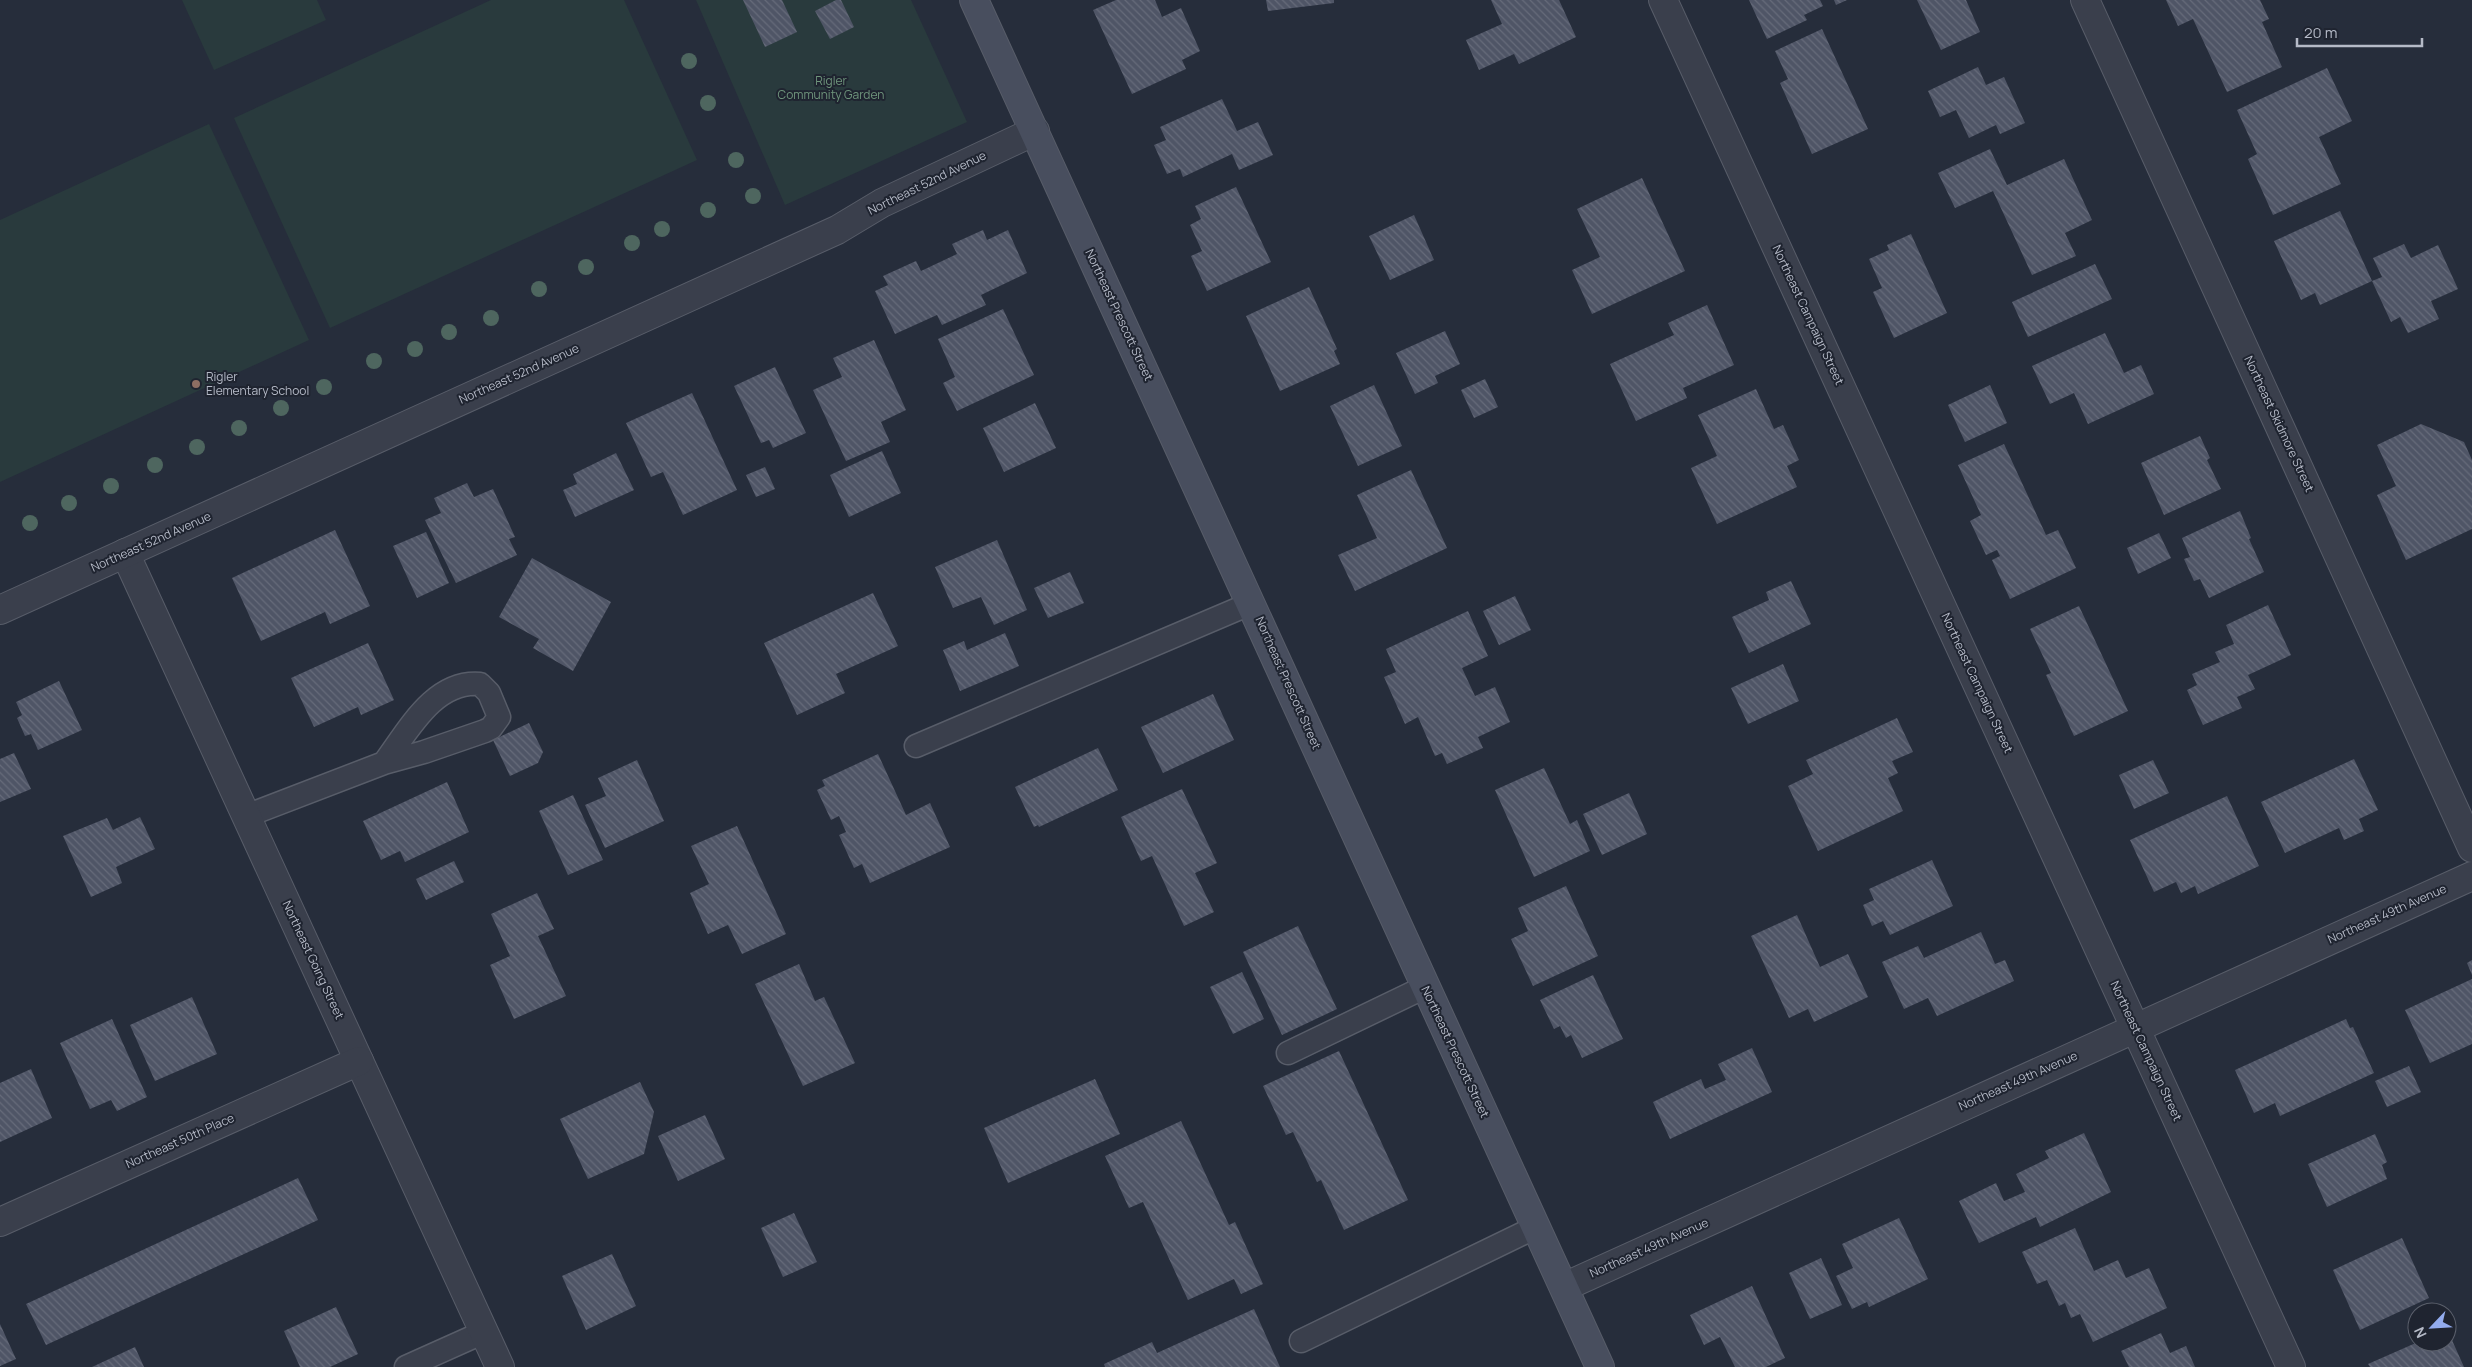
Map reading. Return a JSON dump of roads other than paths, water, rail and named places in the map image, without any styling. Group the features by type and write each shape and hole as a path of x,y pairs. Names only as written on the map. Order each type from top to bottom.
{"street":[{"name":"Northeast Prescott Street","path":"974,0 1252,603 1425,987 1600,1367"},
{"name":"Northeast Campaign Street","path":"1663,0 2290,1367"},
{"name":"Northeast Skidmore Street","path":"2085,0 2472,848"},
{"name":"Northeast 52nd Avenue","path":"0,610 837,230 882,203 1035,131"},
{"name":"Northeast Going Street","path":"126,553 500,1367"},
{"name":"Northeast 49th Avenue","path":"1564,1287 2472,876"},
{"name":"Northeast 50th Place","path":"0,1222 359,1061"}],"lane":[{"path":"916,746 1252,603"},
{"path":"246,816 384,763 424,752 491,728 499,716 489,693 480,684 471,683 456,685 441,694 426,708 384,763"},
{"path":"1288,1052 1425,987"},
{"path":"1301,1340 1536,1227"},
{"path":"406,1367 484,1332"}],"place":[{"name":"Rigler Elementary School","path":"196,384"}],"park label":[{"name":"Rigler Community Garden","path":"831,88"}]}
